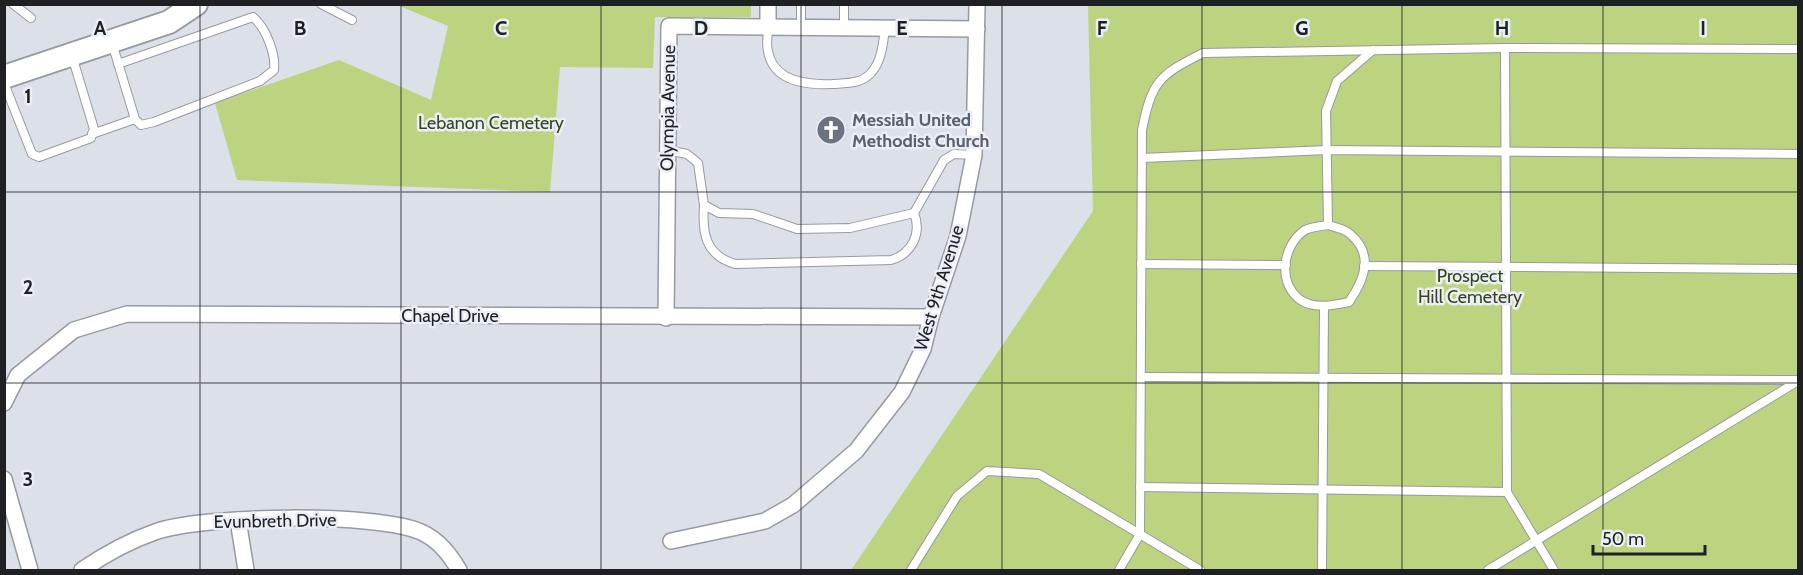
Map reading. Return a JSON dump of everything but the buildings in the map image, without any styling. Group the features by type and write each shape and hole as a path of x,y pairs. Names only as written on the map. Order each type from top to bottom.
{"street":[{"path":"4,77 169,22 196,4"},
{"path":"768,4 768,27"},
{"name":"West 9th Avenue","path":"671,541 765,521 793,505 856,451 902,392 923,349 930,317 957,236 974,155 977,4"},
{"name":"Olympia Avenue","path":"666,318 669,26 976,29"},
{"name":"Chapel Drive","path":"4,403 18,375 74,330 127,314 666,318 930,317"},
{"path":"4,478 30,570"},
{"path":"238,520 246,570"},
{"name":"Evunbreth Drive","path":"82,570 104,556 155,532 195,523 238,520 384,521 422,532 448,551 459,570"}],"lane":[{"path":"13,4 31,18"},
{"path":"321,4 352,20"},
{"path":"801,4 801,28"},
{"path":"844,4 844,28"},
{"path":"112,41 118,64 135,119 141,124 154,122 269,77 274,70 275,61 261,26 253,17 118,64"},
{"path":"768,27 768,52 777,68 792,80 807,85 858,83 872,73 880,58 885,28"},
{"path":"1506,48 1507,492 1554,570"},
{"path":"1119,570 1140,534 1142,129 1149,95 1171,69 1203,53 1506,48 1798,49"},
{"path":"1328,225 1326,111 1337,81 1373,50"},
{"path":"4,83 32,154 39,157 91,138 94,129 72,55"},
{"path":"92,134 135,119"},
{"path":"668,150 687,154 698,163 704,205 704,238 708,246 724,260 735,264 891,260 903,256 911,248 918,224 914,213"},
{"path":"1142,158 1327,150 1798,154"},
{"path":"704,205 719,213 753,214 797,229 850,228 914,213 944,160 954,154 974,155"},
{"path":"1328,225 1350,233 1364,254 1363,281 1349,302 1324,307 1299,299 1286,276 1286,265 1287,250 1306,230 1328,225"},
{"path":"1141,264 1286,265"},
{"path":"1364,266 1798,269"},
{"path":"1322,570 1324,307"},
{"path":"1141,377 1798,381"},
{"path":"1488,570 1798,381"},
{"path":"911,570 957,496 987,471 1039,474 1200,570"},
{"path":"1140,487 1507,492"}],"green space":[{"name":"Lebanon Cemetery","path":"751,4 751,17 655,17 653,68 560,67 550,192 237,180 215,103 339,60 431,100 448,26 397,5"},
{"name":"Prospect Hill Cemetery","path":"1088,5 1798,5 1798,570 851,570 1093,211"}],"place":[{"name":"Messiah United Methodist Church","path":"831,130"}]}
